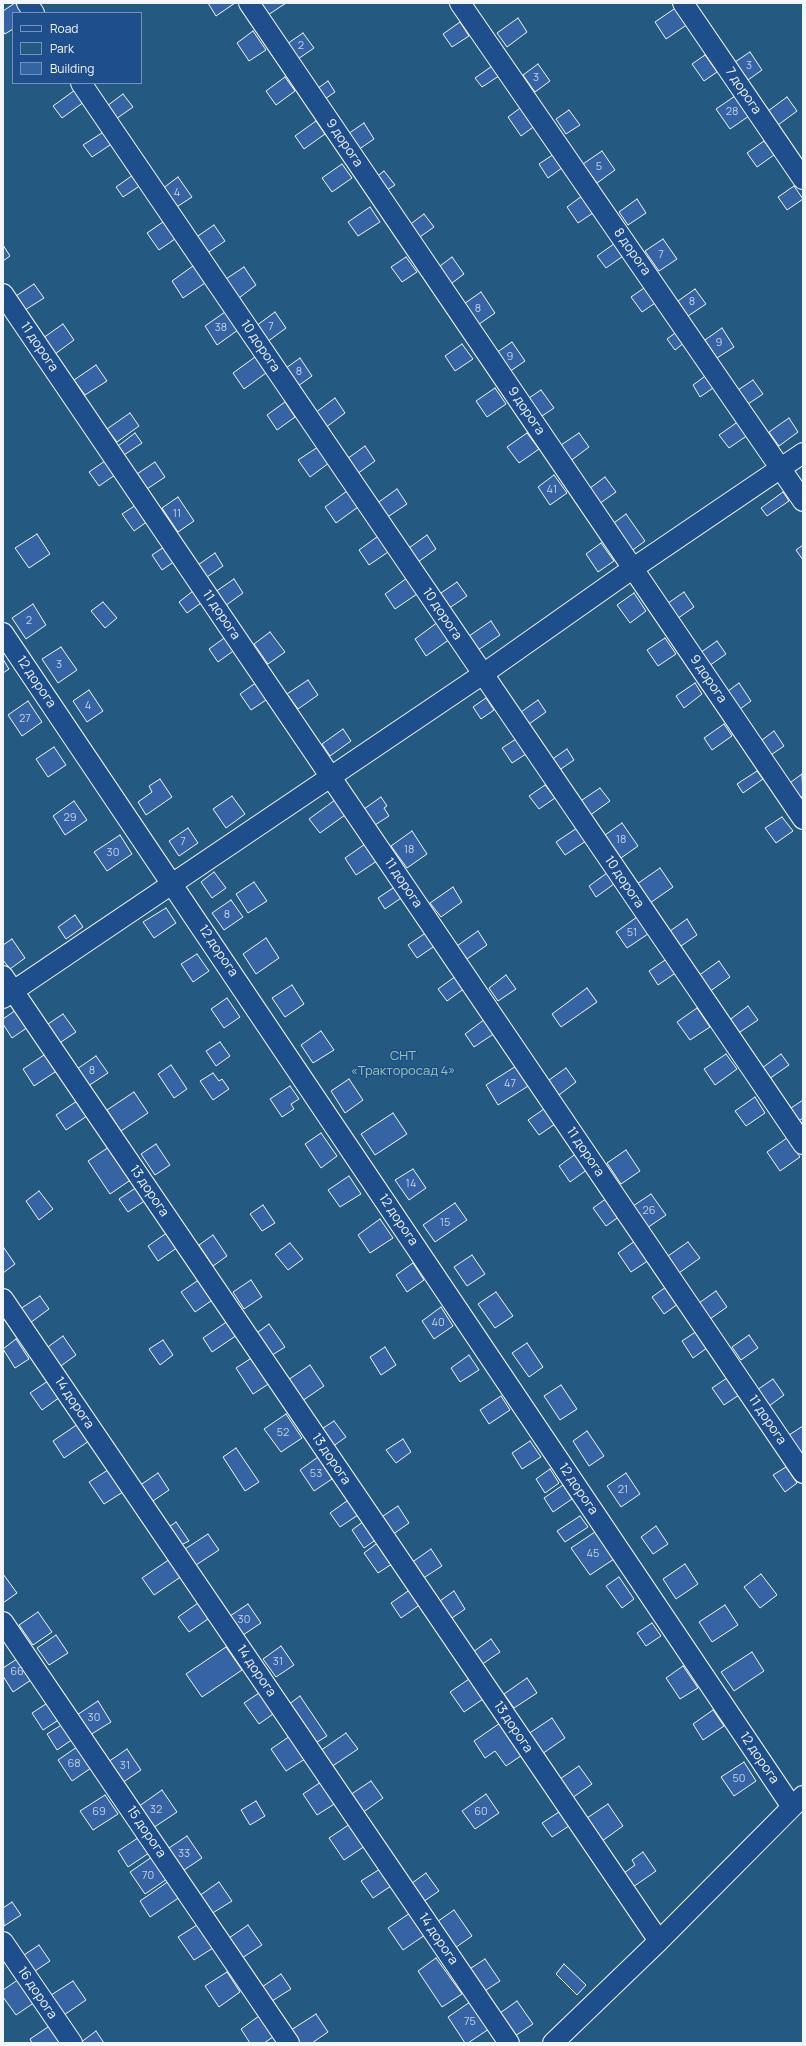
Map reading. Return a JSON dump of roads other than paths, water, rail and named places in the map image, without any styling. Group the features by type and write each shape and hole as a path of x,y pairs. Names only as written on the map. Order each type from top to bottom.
{"street":[{"path":"27,3 33,12"},
{"name":"9 дорога","path":"249,3 803,820"},
{"name":"8 дорога","path":"460,3 803,500"},
{"name":"7 дорога","path":"683,3 803,179"},
{"name":"10 дорога","path":"82,84 803,1144"},
{"name":"11 дорога","path":"3,294 803,1473"},
{"path":"6,988 172,883 483,674 632,569 803,453"},
{"name":"12 дорога","path":"3,633 797,1801"},
{"name":"13 дорога","path":"6,988 659,1942"},
{"name":"14 дорога","path":"3,1299 509,2043"},
{"name":"15 дорога","path":"3,1622 289,2043"},
{"path":"553,2043 659,1942 797,1801"},
{"name":"16 дорога","path":"3,1942 72,2043"}],"park label":[{"name":"СНТ «Тракторосад 4»","path":"403,1064"}]}
